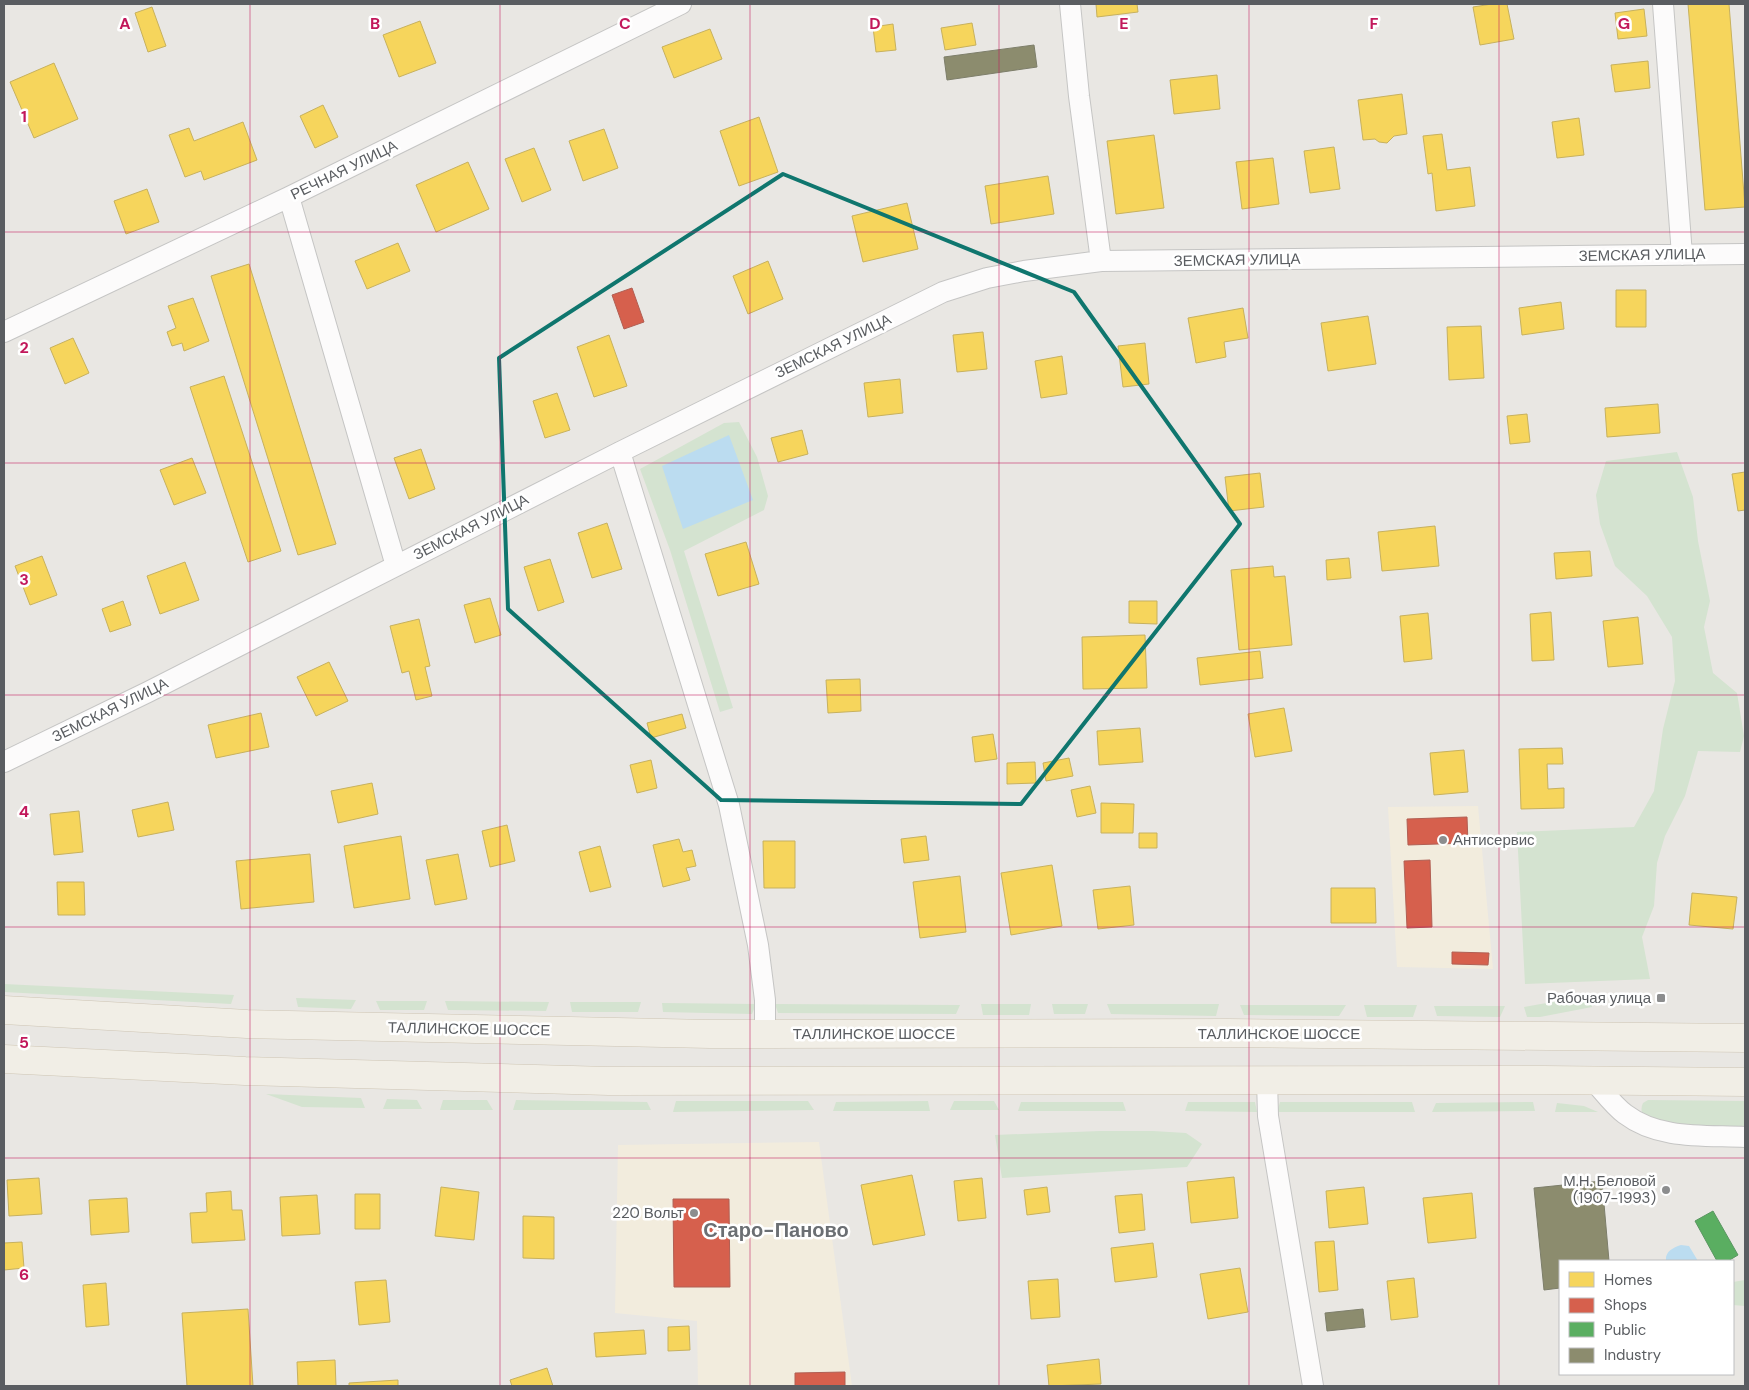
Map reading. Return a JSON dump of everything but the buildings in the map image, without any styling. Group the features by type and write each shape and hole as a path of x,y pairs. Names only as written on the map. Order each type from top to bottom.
{"main road":[{"name":"ТАЛЛИНСКОЕ ШОССЕ","path":"4,1010 255,1025 766,1034 1238,1034 1745,1038"},
{"path":"4,1058 245,1071 609,1081 1593,1080 1745,1082"}],"street":[{"name":"РЕЧНАЯ УЛИЦА","path":"4,332 288,197 681,4"},
{"path":"1070,4 1079,96 1101,261"},
{"path":"1662,4 1682,255"},
{"path":"288,197 396,566"},
{"name":"ЗЕМСКАЯ УЛИЦА","path":"4,762 148,692 620,452 943,292 1024,271 1101,261 1745,254"},
{"path":"620,452 729,805 758,946 765,1000 766,1034"},
{"path":"1267,1080 1268,1116 1313,1386"},
{"path":"1593,1080 1624,1113 1648,1128 1676,1134 1745,1137"}],"highlighted area":[{"path":"783,174 1074,292 1240,524 1021,804 721,800 508,609 499,358"}],"shaded area":[{"path":"1478,806 1493,969 1397,967 1388,807"},
{"path":"819,1142 852,1386 698,1386 697,1321 615,1313 618,1145"}],"green space":[{"path":"739,422 757,457 768,496 764,510 684,551 733,708 720,712 670,550 640,469 724,423"},
{"path":"1677,452 1693,497 1698,541 1710,601 1704,627 1713,673 1737,693 1744,736 1740,752 1698,751 1685,796 1665,836 1657,863 1654,906 1642,937 1650,979 1525,984 1517,832 1634,827 1654,791 1663,729 1675,681 1672,637 1647,596 1615,566 1600,524 1596,495 1606,461"},
{"path":"4,984 234,995 231,1004 4,992"},
{"path":"1591,995 1592,1007 1540,1017 1527,1017 1524,1007"},
{"path":"296,998 356,1000 351,1009 298,1007"},
{"path":"376,1001 427,1001 424,1010 380,1010"},
{"path":"445,1001 549,1002 546,1011 448,1010"},
{"path":"570,1002 641,1002 638,1012 572,1012"},
{"path":"662,1003 756,1004 752,1014 663,1012"},
{"path":"775,1004 960,1005 956,1014 778,1013"},
{"path":"981,1004 1031,1004 1029,1015 983,1015"},
{"path":"1052,1004 1088,1004 1085,1014 1054,1014"},
{"path":"1107,1004 1219,1004 1216,1016 1111,1014"},
{"path":"1240,1005 1346,1005 1339,1016 1244,1015"},
{"path":"1364,1005 1417,1005 1413,1017 1367,1017"},
{"path":"1434,1006 1505,1006 1500,1017 1437,1016"},
{"path":"266,1094 361,1098 365,1108 302,1107"},
{"path":"387,1099 417,1100 422,1109 383,1109"},
{"path":"443,1100 487,1100 493,1110 440,1110"},
{"path":"516,1100 647,1102 651,1110 513,1110"},
{"path":"1648,1100 1745,1101 1745,1128 1708,1127 1661,1122 1643,1114 1643,1103"},
{"path":"676,1101 808,1101 814,1110 673,1112"},
{"path":"928,1101 930,1111 833,1111 836,1102"},
{"path":"954,1101 994,1101 999,1110 950,1110"},
{"path":"1021,1102 1123,1102 1126,1111 1018,1111"},
{"path":"1188,1102 1255,1102 1257,1112 1185,1111"},
{"path":"1280,1102 1412,1102 1415,1112 1277,1112"},
{"path":"1533,1102 1535,1111 1432,1112 1436,1103"},
{"path":"1557,1103 1584,1106 1598,1112 1555,1112"},
{"path":"1100,1131 1186,1133 1202,1144 1187,1167 1002,1178 995,1135"},
{"path":"1745,1280 1745,1306 1734,1305 1734,1282"}],"water":[{"path":"729,435 753,500 683,529 662,466"},
{"path":"1681,1245 1689,1246 1697,1260 1666,1260 1667,1255"}],"place":[{"name":"Антисервис","path":"1443,840"},
{"name":"Рабочая улица","path":"1661,998"},
{"name":"М.Н. Беловой (1907-1993)","path":"1666,1190"},
{"name":"220 Вольт","path":"694,1213"}],"district":[{"name":"Старо-Паново","path":"776,1230"}]}
